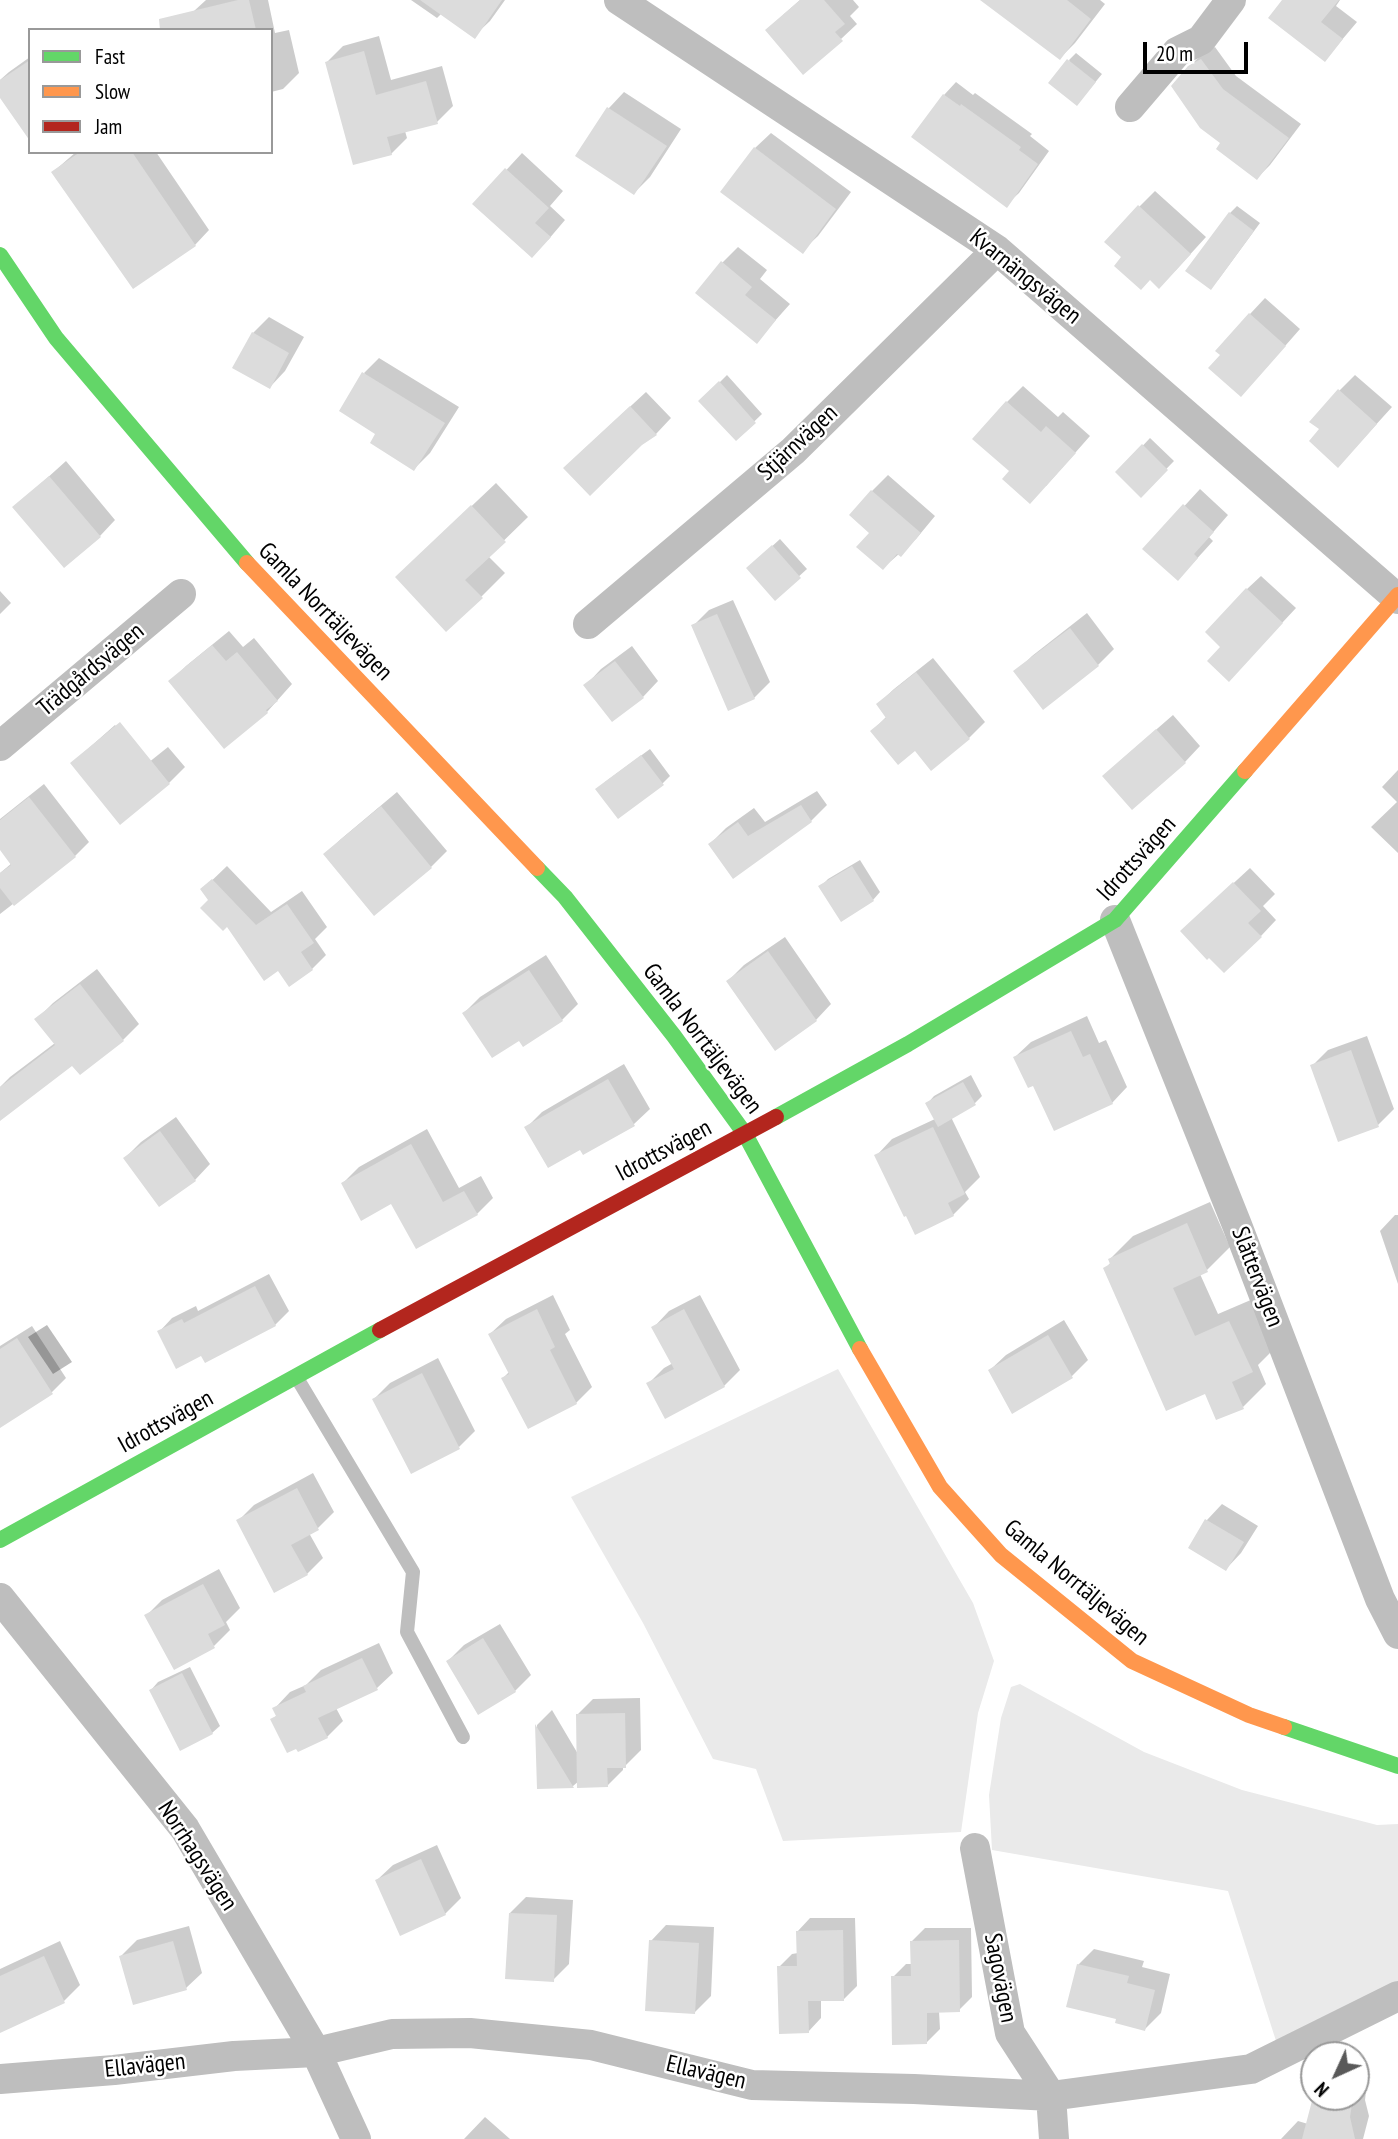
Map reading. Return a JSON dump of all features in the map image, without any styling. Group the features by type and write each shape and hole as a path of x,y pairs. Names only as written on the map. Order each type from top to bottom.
{"street":[{"name":"Kvarnängsvägen","path":"618,0 998,250 1397,597"},
{"path":"1130,107 1177,52 1201,40 1231,0"},
{"name":"Stjärnvägen","path":"588,624 793,451 998,250"},
{"name":"Gamla Norrtäljevägen","path":"0,255 56,338 231,546 565,897 674,1036 745,1134 851,1334 940,1487 1001,1555 1132,1661 1249,1715 1398,1766"},
{"name":"Trädgårdsvägen","path":"0,746 181,594"},
{"name":"Idrottsvägen","path":"0,1540 295,1376 908,1044 1115,920 1397,597"},
{"name":"Slåttervägen","path":"1115,920 1237,1225 1380,1599 1398,1634"},
{"name":"Norrhagsvägen","path":"0,1598 185,1829 316,2052 356,2139"},
{"name":"Sagovägen","path":"975,1848 1010,2033 1052,2096"},
{"name":"Ellavägen","path":"0,2079 114,2070 234,2056 316,2052 392,2034 470,2034 591,2045 752,2085 1052,2096 1251,2069 1398,1996"},
{"path":"1052,2096 1054,2139"}],"lane":[{"path":"295,1376 413,1572 407,1632 463,1737"}],"shaded area":[{"path":"47,1325 72,1362 53,1374 28,1337"},
{"path":"838,1369 973,1603 994,1661 978,1713 961,1832 783,1841 756,1769 713,1759 643,1623 571,1497"},
{"path":"1020,1684 1144,1752 1242,1790 1377,1825 1398,1824 1398,1981 1277,2044 1228,1891 992,1850 989,1795 1001,1718 1011,1687"}],"building":[{"path":"238,0 249,0 256,28 160,28 159,19"},
{"path":"420,0 502,0 475,39"},
{"path":"800,0 824,0 845,24 835,32 843,41 803,75 765,30"},
{"path":"980,0 1067,0 1091,19 1060,60"},
{"path":"1282,0 1339,0 1321,22 1343,39 1325,62 1268,18"},
{"path":"364,51 376,95 426,81 438,124 387,137 392,155 353,165 325,62"},
{"path":"1067,59 1096,82 1077,106 1048,83"},
{"path":"1201,59 1223,89 1289,138 1257,180 1216,149 1220,143 1200,128 1171,86 1188,66"},
{"path":"28,61 28,138 0,98 0,80"},
{"path":"943,94 1021,147 1019,150 1038,164 1007,208 911,137"},
{"path":"607,107 667,146 634,195 575,156"},
{"path":"754,147 836,209 803,254 720,192"},
{"path":"77,154 133,154 196,246 133,289 51,172"},
{"path":"505,168 549,208 535,223 551,237 532,258 472,204"},
{"path":"1138,205 1191,254 1159,289 1150,280 1141,290 1114,266 1121,257 1104,242"},
{"path":"1229,212 1254,231 1211,290 1185,271"},
{"path":"721,261 752,287 745,295 776,320 757,344 695,293"},
{"path":"1249,313 1286,346 1241,397 1208,368 1220,355 1215,351"},
{"path":"252,332 289,353 270,389 232,368"},
{"path":"362,372 445,423 414,471 370,443 375,434 339,411"},
{"path":"719,381 756,423 736,441 698,401"},
{"path":"1338,389 1377,424 1338,468 1309,441 1319,429 1309,422"},
{"path":"1006,401 1041,432 1046,426 1076,453 1030,504 1002,479 1009,471 972,439"},
{"path":"630,406 657,435 642,445 590,496 563,468"},
{"path":"1142,444 1168,470 1141,498 1115,472"},
{"path":"49,476 101,537 64,568 12,507"},
{"path":"871,490 921,533 901,557 897,554 883,570 856,547 869,533 849,515"},
{"path":"1183,504 1214,532 1194,554 1198,558 1178,581 1142,549"},
{"path":"471,505 506,542 465,580 483,598 446,632 395,577"},
{"path":"772,545 801,578 775,601 746,568"},
{"path":"1246,588 1283,623 1229,682 1207,661 1220,647 1205,632"},
{"path":"717,614 755,699 728,711 691,625"},
{"path":"1070,628 1099,666 1043,710 1013,671"},
{"path":"212,645 226,661 237,652 278,701 266,710 268,713 224,749 168,681"},
{"path":"615,661 644,698 612,722 583,685"},
{"path":"916,672 970,739 931,771 915,751 898,765 870,731 886,718 876,704"},
{"path":"120,722 170,784 120,825 70,763"},
{"path":"1156,729 1186,763 1132,810 1102,776"},
{"path":"641,755 664,785 618,819 595,789"},
{"path":"29,797 76,857 14,906 0,888 0,873 11,865 0,850 0,820"},
{"path":"801,805 812,822 733,879 708,844 738,822 748,836"},
{"path":"381,806 432,868 374,916 323,854"},
{"path":"852,866 874,901 841,922 818,886"},
{"path":"212,879 256,925 287,904 314,943 301,952 313,970 289,987 278,971 264,981 227,927 223,931 200,908 208,900 200,889"},
{"path":"1233,882 1261,911 1248,923 1262,937 1224,973 1209,958 1207,960 1180,931"},
{"path":"768,951 817,1021 775,1051 726,981"},
{"path":"529,970 563,1021 523,1047 519,1041 492,1058 462,1013"},
{"path":"80,984 124,1041 80,1075 72,1066 0,1121 0,1087 55,1045 34,1019"},
{"path":"1071,1031 1083,1057 1090,1054 1113,1104 1054,1131 1033,1086 1028,1088 1013,1057"},
{"path":"1351,1050 1379,1127 1338,1142 1310,1065"},
{"path":"608,1079 635,1126 583,1155 580,1150 548,1168 524,1127"},
{"path":"963,1082 976,1105 938,1127 925,1103"},
{"path":"933,1127 965,1194 948,1203 954,1216 915,1235 874,1155"},
{"path":"160,1131 196,1181 159,1207 123,1158"},
{"path":"411,1144 443,1202 464,1191 478,1215 416,1249 391,1204 361,1221 341,1183"},
{"path":"1187,1223 1208,1272 1173,1288 1195,1336 1229,1321 1253,1372 1232,1382 1244,1409 1216,1420 1205,1394 1166,1411 1103,1268 1110,1264 1108,1259"},
{"path":"255,1286 276,1326 205,1363 201,1356 176,1369 157,1331 182,1319 184,1323"},
{"path":"537,1309 555,1347 550,1350 577,1404 528,1429 501,1378 509,1374 488,1334"},
{"path":"684,1309 725,1387 665,1419 646,1383 674,1369 651,1327"},
{"path":"1048,1335 1073,1378 1012,1414 988,1370"},
{"path":"17,1338 53,1394 0,1428 0,1349"},
{"path":"422,1373 460,1449 411,1474 372,1399"},
{"path":"297,1488 319,1530 291,1545 308,1575 274,1593 236,1520"},
{"path":"1205,1519 1244,1542 1226,1571 1188,1548"},
{"path":"203,1584 225,1625 208,1634 215,1648 174,1670 144,1615"},
{"path":"483,1638 516,1692 478,1715 446,1661"},
{"path":"362,1658 378,1690 318,1718 328,1738 298,1752 296,1749 287,1753 270,1719 276,1716 272,1708 306,1692 303,1686"},
{"path":"182,1673 213,1734 180,1751 149,1690"},
{"path":"625,1713 626,1768 607,1768 608,1787 577,1788 576,1714"},
{"path":"535,1724 574,1788 537,1789"},
{"path":"421,1859 446,1915 400,1936 375,1880"},
{"path":"509,1913 557,1915 554,1982 505,1979"},
{"path":"843,1930 844,2001 808,2001 809,2033 779,2034 777,1966 797,1966 796,1931"},
{"path":"649,1940 699,1943 695,2014 645,2011"},
{"path":"959,1940 960,2012 927,2013 927,2044 892,2045 891,1976 911,1976 910,1941"},
{"path":"173,1941 187,1990 133,2005 119,1956"},
{"path":"44,1956 65,2003 0,2033 0,1976"},
{"path":"1077,1964 1129,1976 1127,1983 1155,1990 1145,2031 1115,2023 1116,2019 1066,2007"},
{"path":"1309,2111 1351,2111 1355,2139 1302,2139"}],"traffic: fast":[{"path":"0,255 56,338 247,563"},
{"path":"776,1117 908,1044 1115,920 1245,771"},
{"path":"537,868 565,897 674,1036 745,1134 860,1349"},
{"path":"0,1540 380,1330"},
{"path":"1284,1727 1398,1766"}],"traffic: slow":[{"path":"247,563 537,868"},
{"path":"1245,771 1398,595"},
{"path":"860,1349 940,1487 1001,1555 1132,1661 1249,1715 1284,1727"}],"traffic: jam":[{"path":"380,1330 776,1117"}]}
